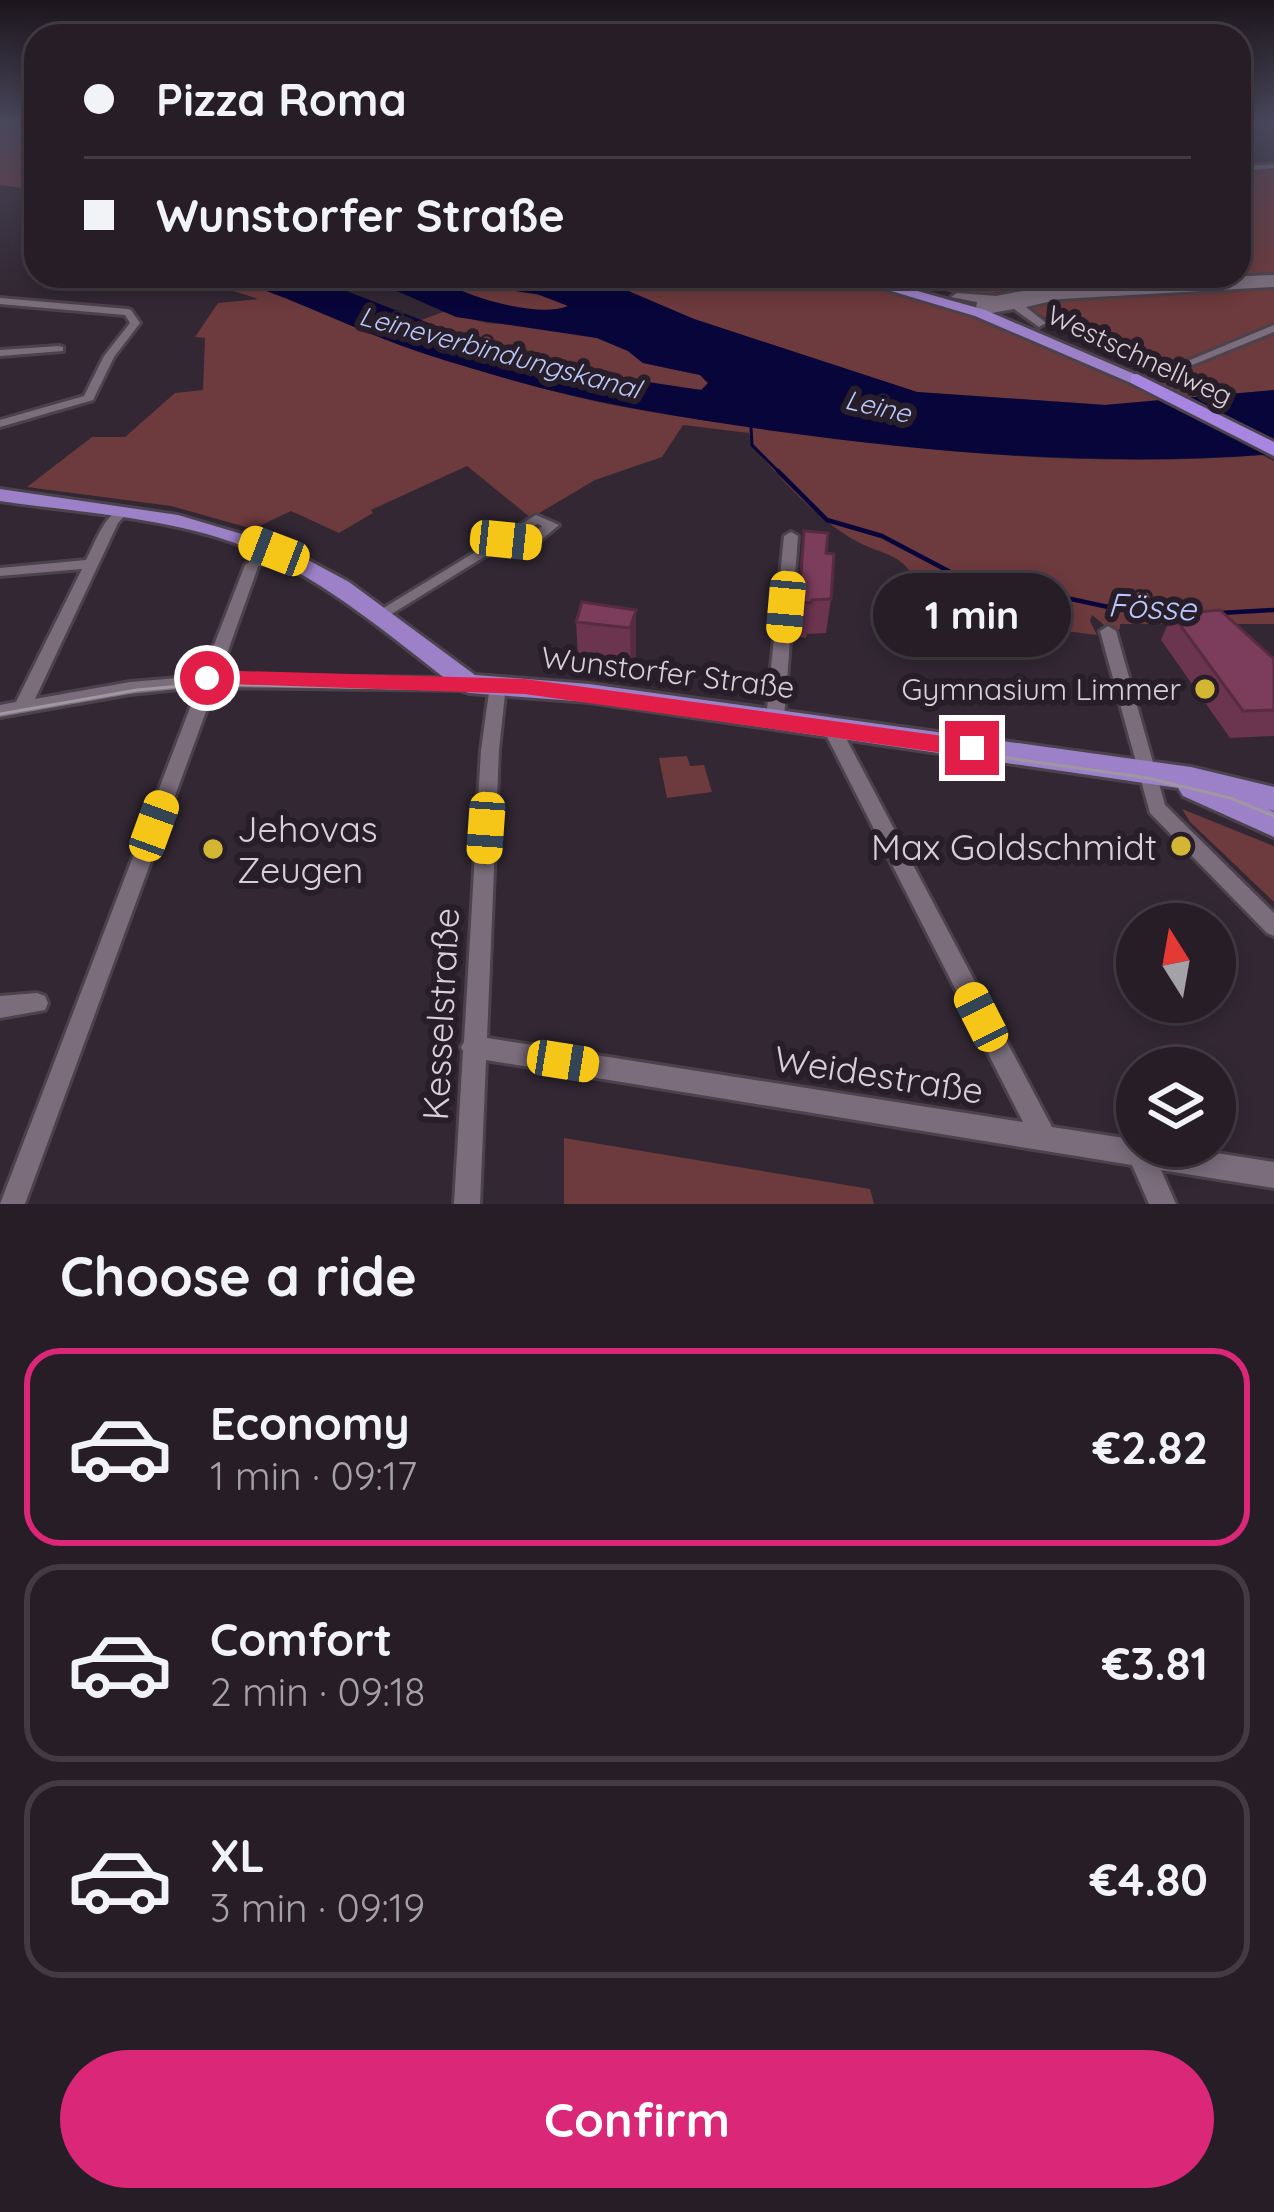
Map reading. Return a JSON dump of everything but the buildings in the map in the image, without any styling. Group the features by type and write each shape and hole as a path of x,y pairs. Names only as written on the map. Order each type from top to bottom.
{"highway":[{"name":"Westschnellweg","path":"1145,379 1274,441"},
{"name":"Westschnellweg","path":"1145,379 1274,451"}],"main road":[{"name":"Westschnellweg","path":"916,288 989,306 1145,379"},
{"name":"Westschnellweg","path":"917,288 1040,323 1145,379"},
{"path":"989,306 1059,288 1162,288"},
{"path":"989,306 1162,288"},
{"path":"1018,302 1021,310 1040,323"},
{"path":"0,495 122,511 210,529 274,551 325,577 469,684"},
{"name":"Wunstorfer Straße","path":"469,684 776,719 1151,776 1191,778 1274,799"},
{"name":"Wunstorfer Straße","path":"1151,776 1274,825"}],"street":[{"path":"0,301 119,310 133,314 135,324 109,356 89,398 0,424"},
{"path":"0,311 16,303"},
{"path":"1176,368 1274,328"},
{"path":"0,353 59,349"},
{"path":"23,706 122,511"},
{"path":"776,719 791,536"},
{"path":"380,615 506,540"},
{"path":"12,1204 251,566 274,551"},
{"path":"0,572 91,565"},
{"path":"1108,631 1160,813 1274,927"},
{"path":"0,711 206,681 469,684"},
{"name":"Kesselstraße","path":"467,1204 472,1048 498,685"},
{"path":"831,727 1044,1138"},
{"path":"0,1007 37,1003"},
{"name":"Weidestraße","path":"472,1048 1116,1150"},
{"path":"1146,1167 1163,1204"},
{"name":"Weidestraße","path":"1223,1167 1274,1175"}],"shaded area":[{"path":"0,180 24,180 24,188 0,185"},
{"path":"1251,180 1274,180 1274,276 1251,277"},
{"path":"1274,285 1274,390 1105,405 917,392 694,319 621,288 872,288 975,317 1131,384 1173,382 1024,307 1045,299"},
{"path":"224,288 264,289 442,359 656,413 834,438 1017,456 1139,460 1262,455 1274,461 1274,624 1120,624 1120,629 1109,629 1092,615 1097,635 956,617 953,597 922,592 900,561 849,537 809,506 752,445 749,433 683,425 662,457 595,480 531,518 467,466 371,510 373,513 339,533 291,511 253,529 171,506 27,487 92,437 125,437 175,393 203,390 205,338 195,337 218,303 258,299"},
{"path":"499,288 556,298 568,306 522,309 456,289"},
{"path":"934,288 1025,288 969,297"},
{"path":"443,312 597,338 643,363 700,375 708,383 702,390 593,373 485,346 416,322"},
{"path":"687,756 690,766 704,765 712,792 667,798 659,758"},
{"path":"1182,809 1274,846 1274,902 1190,822"},
{"path":"564,1138 870,1189 874,1204 564,1204"}],"water":[{"path":"256,288 339,288 485,345 608,376 701,390 708,383 700,375 643,363 597,338 456,317 390,288 457,288 540,310 568,306 537,294 495,288 621,288 694,319 917,392 1105,405 1274,390 1274,454 1149,459 1023,456 836,439 676,416 547,390 449,362"}],"waterway":[{"name":"Fösse","path":"751,427 752,445 827,520 882,536 954,574 1113,608 1184,613"},
{"name":"Fösse","path":"1220,613 1274,610"}],"tram line":[{"path":"0,714 137,690 204,684 537,691 1148,778 1230,798 1274,816"}],"place":[{"name":"Gymnasium Limmer","path":"1205,689"},
{"name":"Max Goldschmidt","path":"1181,846"},
{"name":"Jehovas Zeugen","path":"213,849"}],"route":[{"path":"207,678 525,687 972,748"}],"water label":[{"name":"Leineverbindungskanal","path":"500,352"},
{"name":"Leine","path":"878,406"}]}
